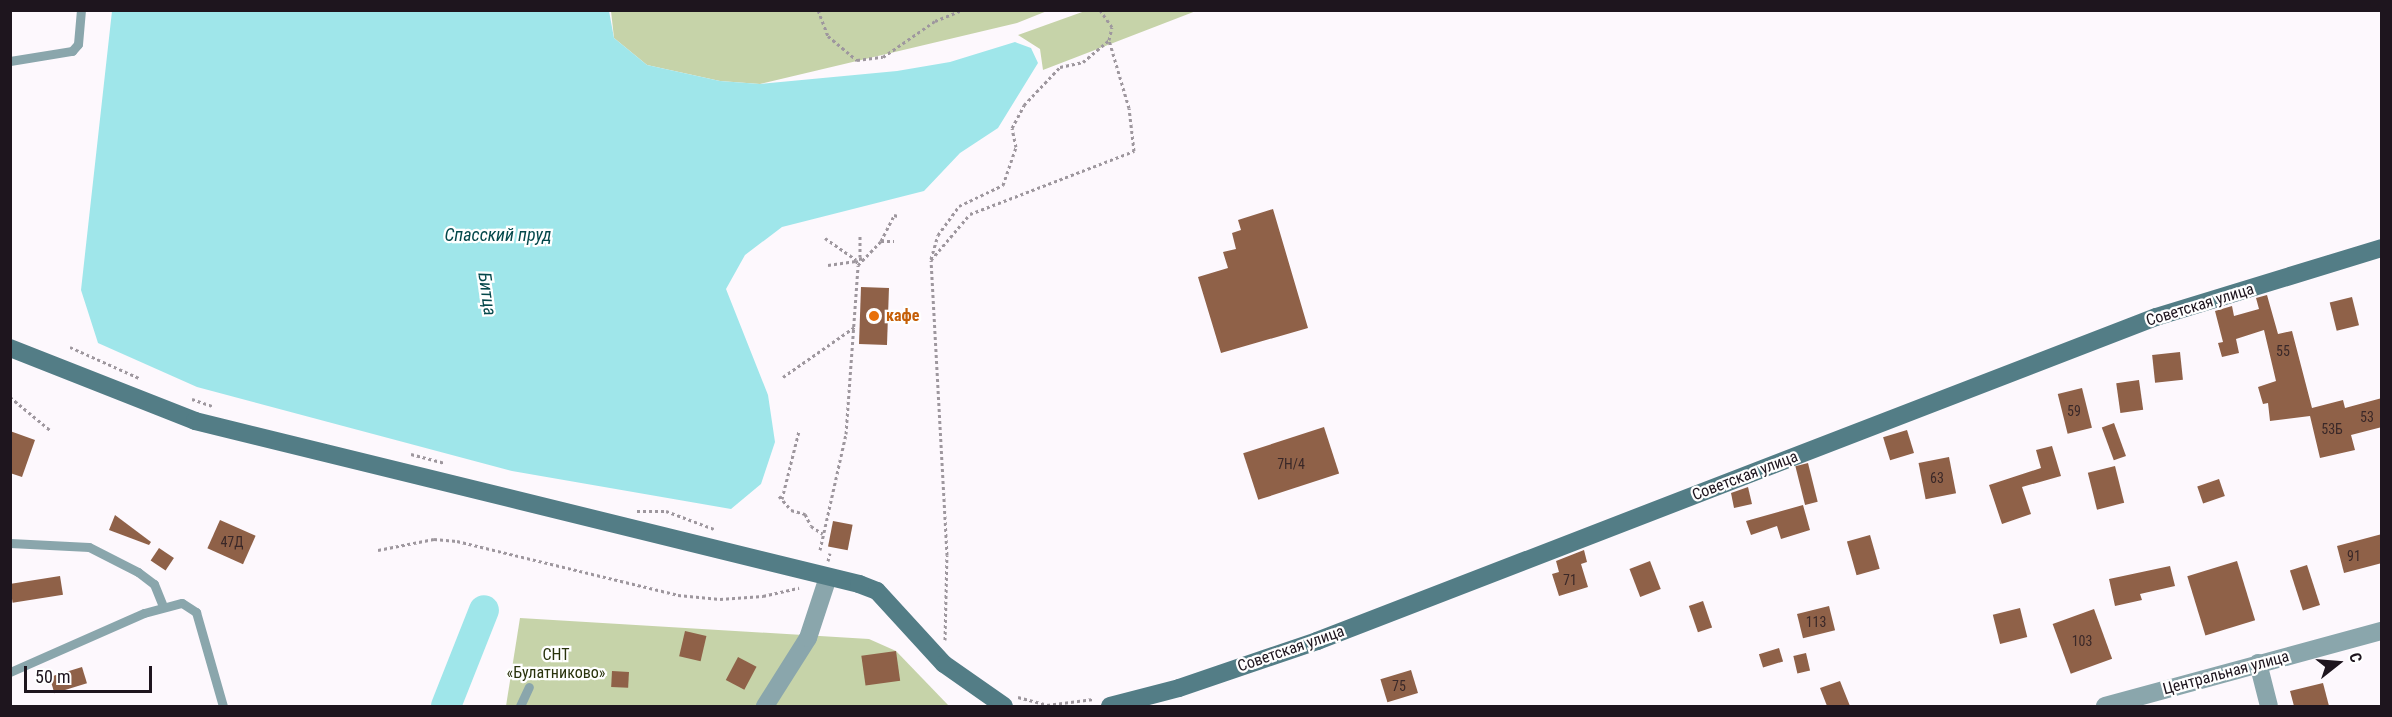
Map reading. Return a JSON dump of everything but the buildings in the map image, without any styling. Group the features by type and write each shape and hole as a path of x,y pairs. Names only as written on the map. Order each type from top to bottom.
{"street":[{"name":"Советская улица","path":"1106,702 1179,688 1317,641 2156,317 2382,248"},
{"path":"10,348 195,421 834,570 877,591 948,657 1008,701"},
{"path":"765,706 808,638 834,570"},
{"name":"Центральная улица","path":"2105,706 2382,631"},
{"path":"2258,663 2269,706"}],"lane":[{"path":"10,61 72,51 78,44 81,10"},
{"path":"10,543 88,547 138,572 154,584 163,606"},
{"path":"10,672 163,606 183,603 196,612 223,706"},
{"path":"520,706 529,687"}],"path":[{"path":"818,10 828,36 858,60 883,57 935,21 962,10"},
{"path":"931,260 970,214 1134,151 1129,108 1109,40 1112,27 1100,10"},
{"path":"948,657 945,641 947,555 931,260 938,235 959,206 1003,185 1016,147 1012,128 1024,105 1060,67 1083,62 1109,40"},
{"path":"828,265 858,260 881,241 894,215 898,216"},
{"path":"819,550 846,434 856,326 860,235"},
{"path":"825,238 858,260"},
{"path":"881,241 894,241"},
{"path":"783,377 856,326"},
{"path":"70,347 145,381"},
{"path":"10,397 50,430"},
{"path":"187,398 218,408"},
{"path":"782,499 799,431"},
{"path":"400,452 451,465"},
{"path":"778,496 791,510 805,514 811,526 823,534"},
{"path":"628,509 666,511 696,519 718,532"},
{"path":"378,550 434,539 458,541 678,595 720,599 763,596 809,586 834,570 827,562 830,553"},
{"path":"936,633 945,641 948,657"},
{"path":"1008,701 1047,705 1106,702"}],"green space":[{"path":"611,11 1047,11 1017,23 760,84 720,81 647,65 614,38"},
{"path":"1085,11 1196,11 1043,70 1040,49 1018,35"},
{"name":"СНТ «Булатниково»","path":"520,618 869,639 896,651 949,706 506,706"}],"water":[{"name":"Спасский пруд","path":"112,11 609,11 614,38 647,65 720,81 760,84 897,71 950,62 1015,42 1031,48 1038,63 998,128 960,153 924,191 782,227 745,255 726,289 768,395 775,442 761,484 731,509 512,471 197,387 98,343 81,290"}],"waterway":[{"name":"Битца","path":"446,706 484,610"}],"place":[{"name":"кафе","path":"874,316"}]}
